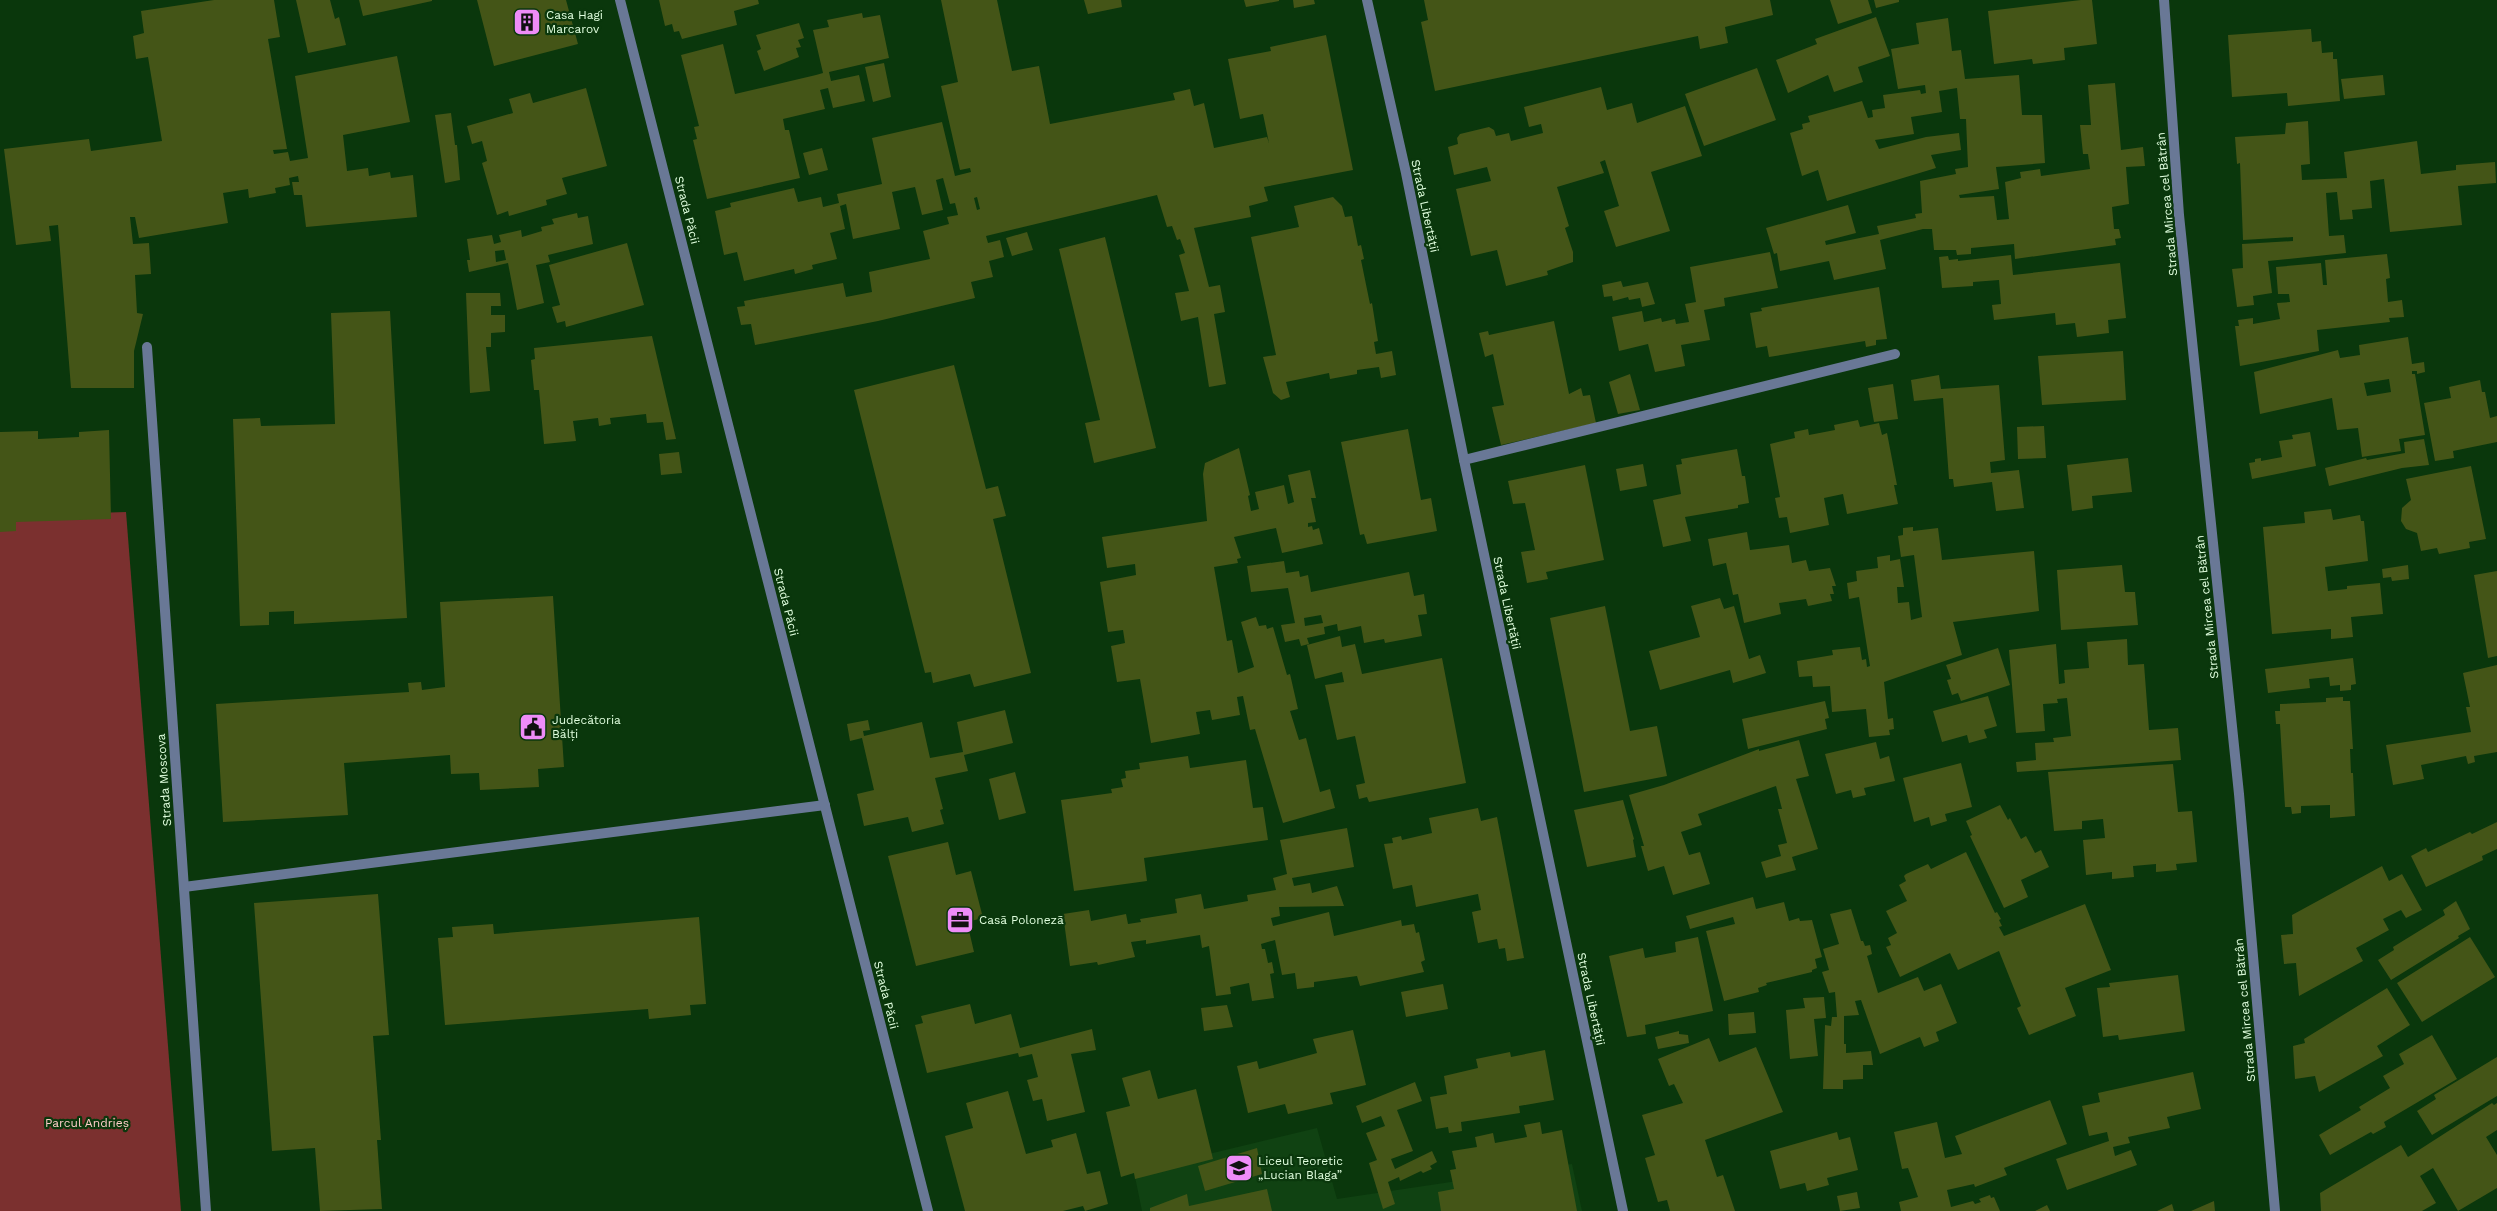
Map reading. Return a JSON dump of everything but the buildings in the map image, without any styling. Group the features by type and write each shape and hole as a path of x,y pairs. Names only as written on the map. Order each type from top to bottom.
{"street":[{"name":"Strada Păcii","path":"620,0 928,1211"},
{"name":"Strada Libertății","path":"1367,0 1406,173 1464,460 1623,1211"},
{"name":"Strada Mircea cel Bătrân","path":"2164,0 2179,215 2239,794 2275,1211"},
{"name":"Strada Moscova","path":"147,347 206,1211"},
{"path":"1464,460 1895,354"},
{"path":"184,887 825,805"}],"shaded area":[{"name":"Liceul Teoretic „Lucian Blaga”","path":"1317,1128 1337,1199 1572,1164 1582,1211 1142,1211 1134,1172"}],"green space":[{"name":"Parcul Andrieș","path":"126,512 181,1211 0,1211 0,516"}],"place":[{"name":"Casa Hagi Marcarov","path":"527,22"},
{"name":"Judecătoria Bălți","path":"533,727"},
{"name":"Casā Polonezā","path":"960,920"},
{"name":"Liceul Teoretic „Lucian Blaga”","path":"1239,1168"}]}
